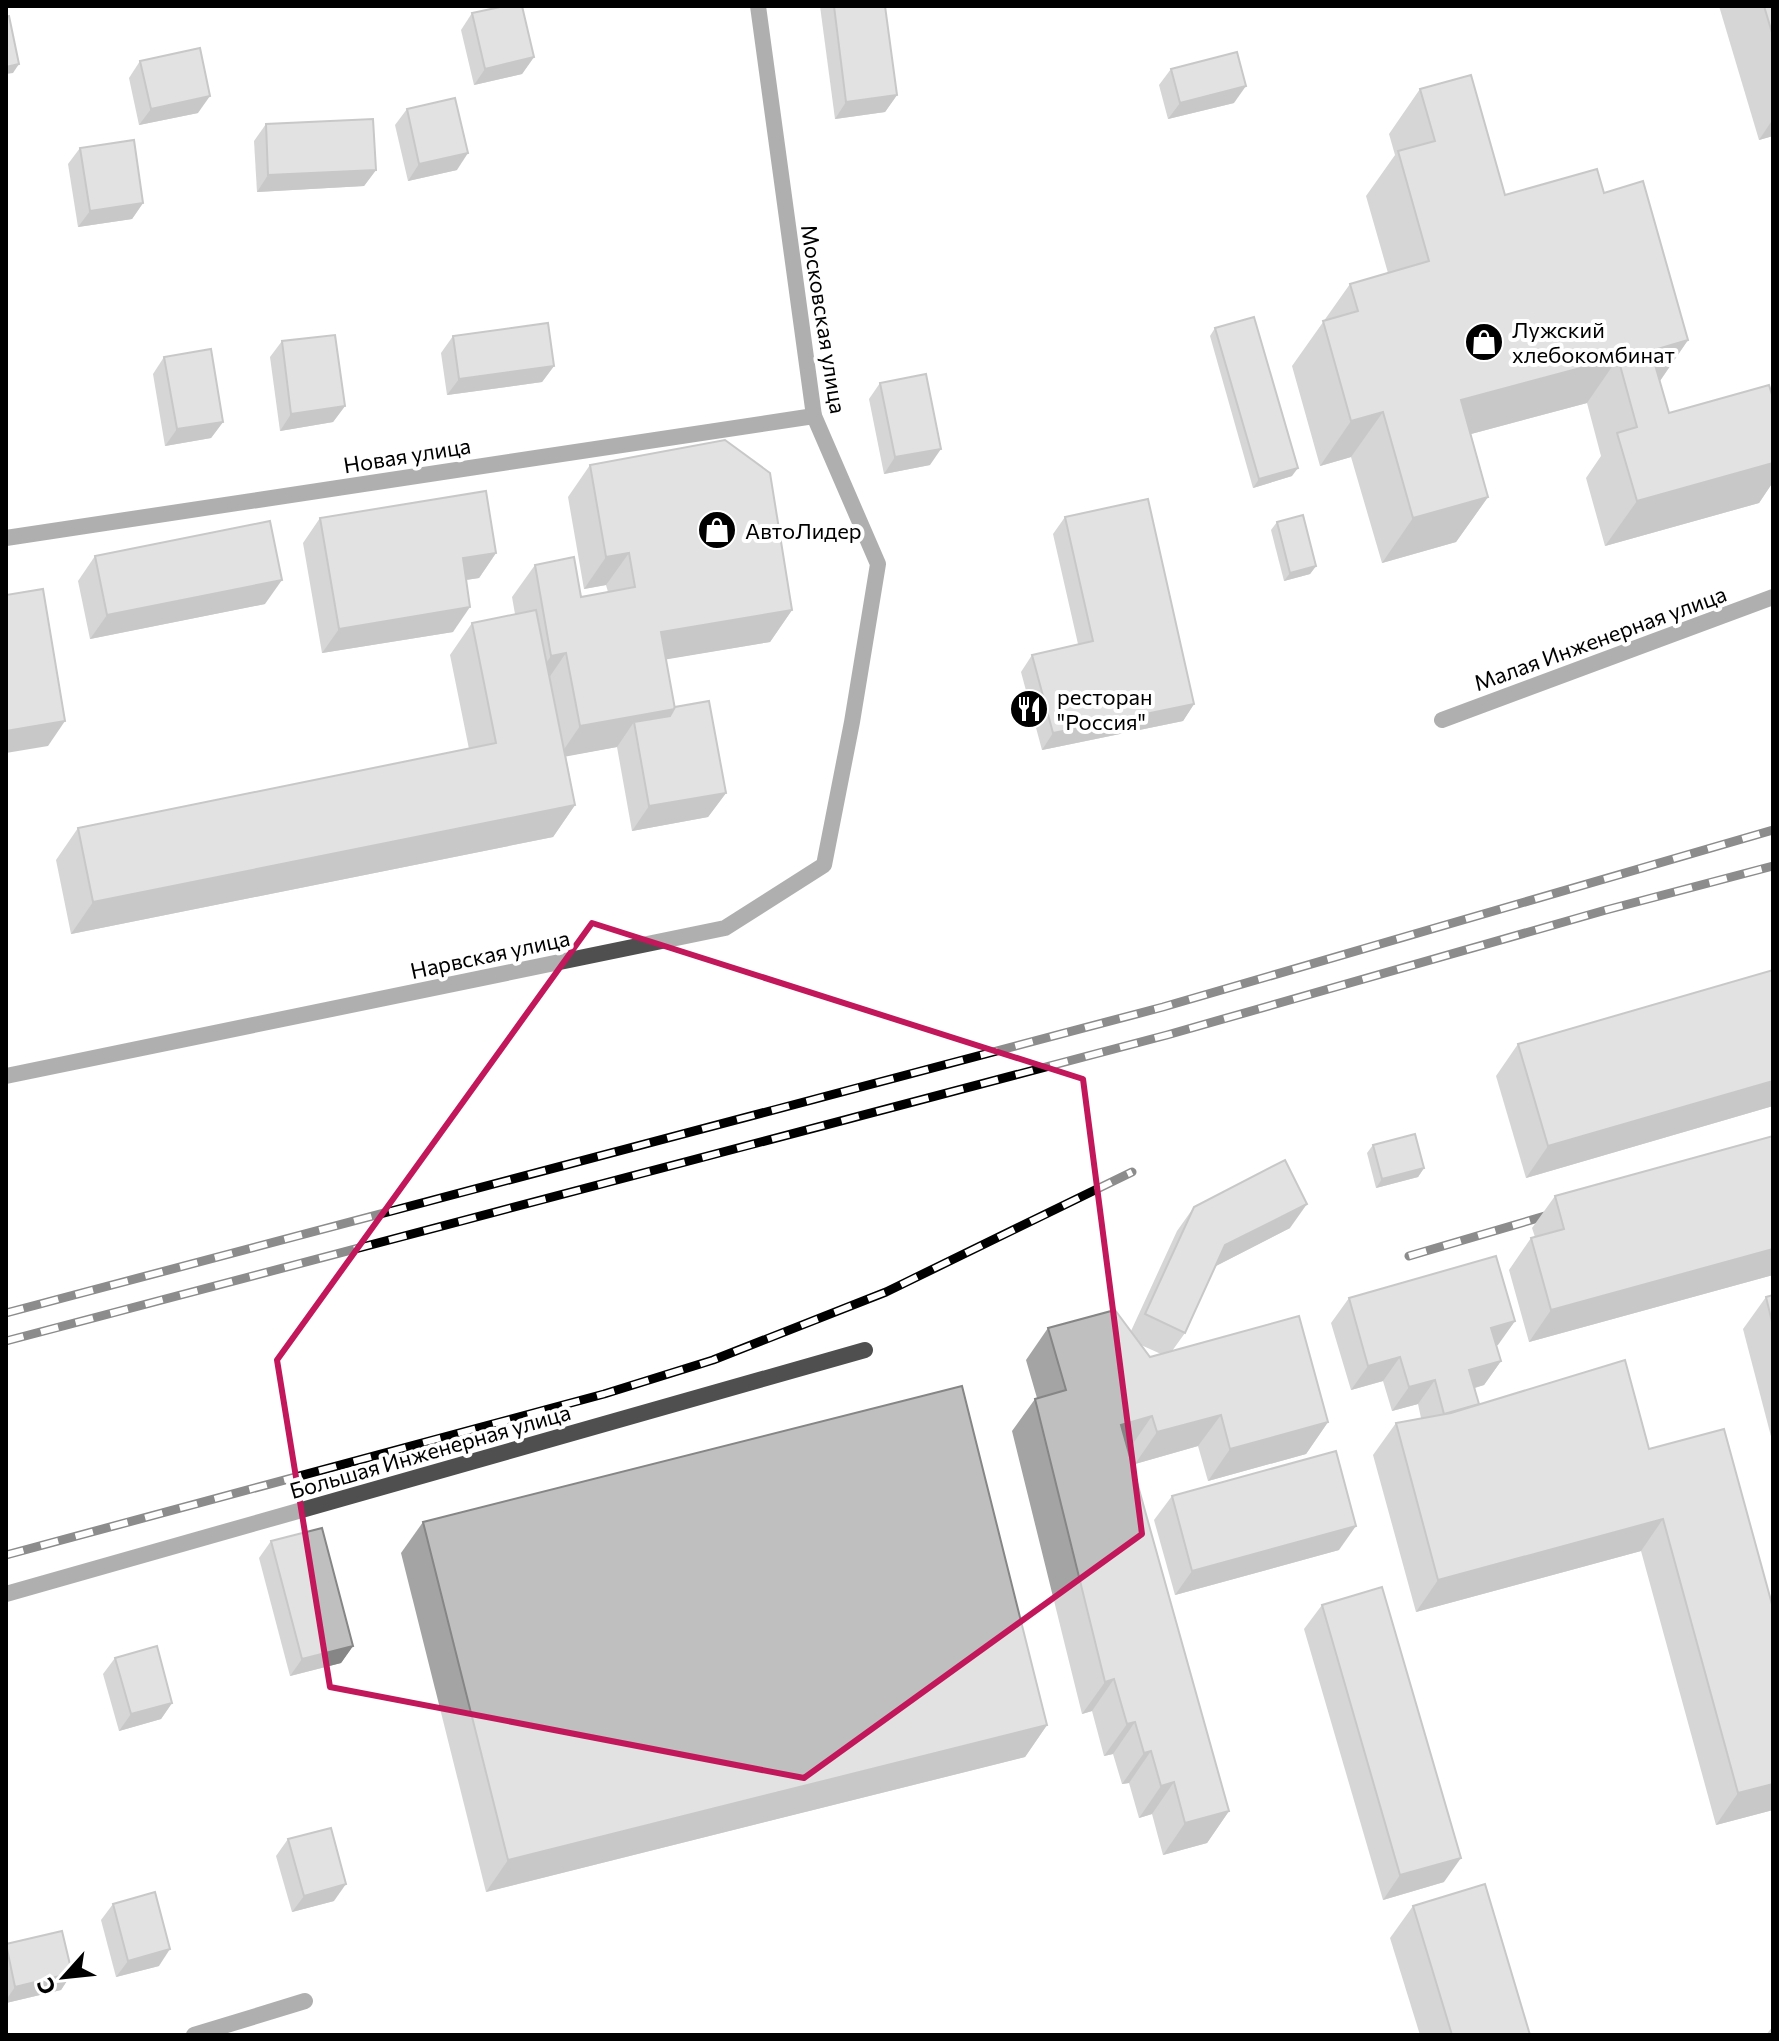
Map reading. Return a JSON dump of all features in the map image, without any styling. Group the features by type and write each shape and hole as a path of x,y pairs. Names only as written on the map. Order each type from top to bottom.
{"street":[{"name":"Московская улица","path":"758,6 814,416 878,564 852,722"},
{"name":"Новая улица","path":"6,538 814,416"},
{"name":"Малая Инженерная улица","path":"1442,720 1773,597"},
{"name":"Нарвская улица","path":"6,1076 725,928 824,865 852,722"},
{"name":"Большая Инженерная улица","path":"6,1594 865,1350"},
{"path":"194,2035 305,2001"}],"highlighted area":[{"path":"592,923 1083,1079 1142,1534 804,1778 330,1687 277,1360"}],"building":[{"path":"522,6 534,57 485,69 472,13"},
{"path":"834,6 885,6 897,95 846,102"},
{"path":"1764,6 1773,6 1773,36"},
{"path":"9,16 19,64 6,67 6,17"},
{"path":"200,48 210,96 151,109 140,61"},
{"path":"1237,52 1246,86 1180,103 1171,69"},
{"name":"Лужский хлебокомбинат","path":"1471,75 1505,195 1597,169 1604,193 1643,181 1688,340 1651,351 1669,413 1769,385 1773,398 1773,463 1637,501 1617,433 1637,427 1618,358 1461,400 1488,497 1413,518 1383,412 1351,421 1323,321 1358,311 1350,284 1429,261 1398,151 1435,141 1420,89"},
{"path":"455,98 468,153 419,164 407,109"},
{"path":"373,119 376,170 268,175 266,124"},
{"path":"134,140 143,203 90,211 80,148"},
{"path":"1254,317 1298,468 1259,479 1215,328"},
{"path":"548,323 554,366 459,379 453,336"},
{"path":"335,335 345,406 291,414 282,341"},
{"path":"211,349 223,422 177,429 164,357"},
{"path":"926,374 941,449 895,457 880,383"},
{"path":"725,440 770,473 792,610 661,632 675,709 580,726 566,653 551,656 535,565 574,557 581,597 635,587 629,553 606,557 590,465"},
{"path":"486,491 496,553 463,558 470,607 339,629 320,518"},
{"path":"1148,499 1194,704 1053,733 1032,655 1093,641 1065,517"},
{"path":"1303,515 1316,566 1290,573 1277,522"},
{"path":"270,521 282,580 107,615 95,556"},
{"path":"43,589 65,721 6,731 6,595"},
{"path":"536,610 575,805 93,902 78,828 496,743 472,623"},
{"path":"709,701 726,793 649,806 634,722 670,716 675,707"},
{"path":"1773,970 1773,1081 1548,1146 1518,1044"},
{"path":"1415,1134 1424,1168 1382,1179 1373,1145"},
{"path":"1773,1136 1773,1249 1551,1310 1531,1238 1564,1229 1555,1196"},
{"path":"1285,1160 1307,1204 1225,1245 1185,1333 1145,1314 1194,1207"},
{"path":"1496,1256 1515,1321 1491,1328 1501,1361 1469,1370 1479,1404 1444,1414 1435,1380 1409,1387 1400,1357 1368,1366 1349,1298"},
{"path":"1773,1295 1773,1326 1766,1297"},
{"path":"1115,1310 1150,1357 1299,1316 1328,1422 1230,1449 1221,1415 1157,1432 1152,1416 1121,1425 1229,1811 1185,1823 1174,1782 1161,1786 1151,1751 1144,1753 1135,1722 1127,1724 1114,1679 1105,1682 1035,1399 1066,1390 1048,1328"},
{"path":"1625,1360 1649,1449 1724,1429 1773,1608 1773,1784 1738,1793 1663,1519 1438,1580 1396,1423 1451,1413"},
{"path":"962,1386 1047,1725 508,1860 423,1522"},
{"path":"1336,1451 1356,1526 1192,1571 1172,1496"},
{"path":"322,1528 353,1646 302,1659 271,1541"},
{"path":"1382,1587 1461,1858 1400,1875 1322,1605"},
{"path":"157,1646 172,1703 131,1714 115,1658"},
{"path":"331,1828 346,1884 304,1896 288,1839"},
{"path":"1485,1884 1530,2035 1452,2035 1413,1906"},
{"path":"155,1892 170,1949 128,1961 113,1904"},
{"path":"62,1931 72,1973 15,1987 6,1944"}],"railway":[{"path":"6,1313 1163,1007 1773,830"},
{"path":"6,1341 1167,1035 1606,910 1773,866"},
{"path":"6,1555 604,1394 713,1360 886,1292 1132,1172"},
{"path":"1409,1256 1562,1211"}],"place":[{"name":"Лужский хлебокомбинат","path":"1484,342"},
{"name":"АвтоЛидер","path":"717,530"},
{"name":"ресторан \"Россия\"","path":"1029,709"}]}
